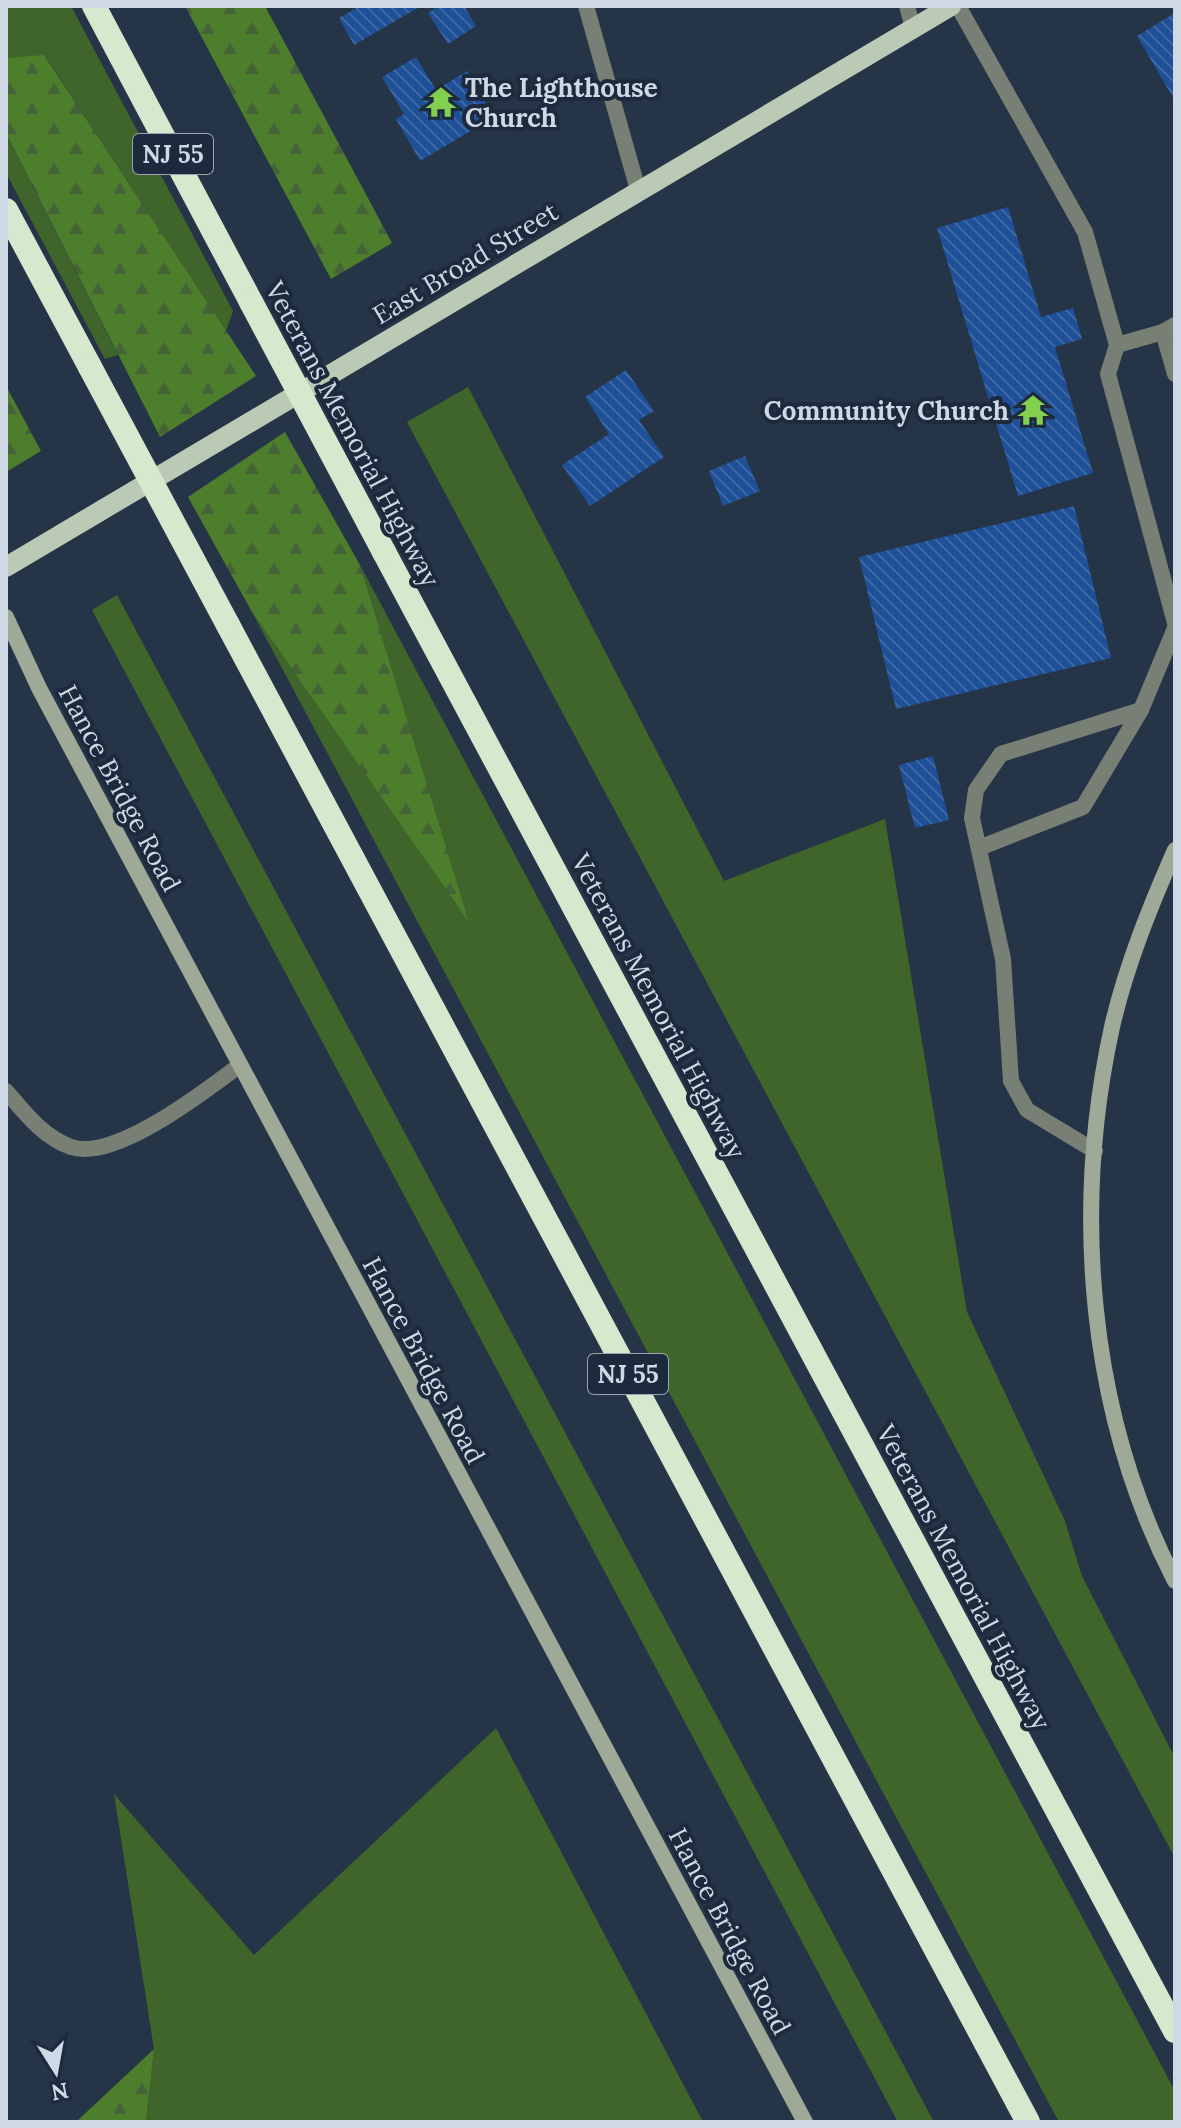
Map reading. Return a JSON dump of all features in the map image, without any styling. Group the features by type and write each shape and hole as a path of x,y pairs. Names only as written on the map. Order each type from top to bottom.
{"highway":[{"name":"Veterans Memorial Highway","path":"94,6 1175,2031"},
{"name":"NJ 55","path":"6,210 1028,2122"}],"main road":[{"name":"East Broad Street","path":"6,567 951,6"}],"street":[{"path":"586,6 638,190"},
{"path":"907,6 913,28"},
{"path":"958,6 1085,232 1117,345 1108,374 1175,625 1141,710 1083,807 979,848"},
{"path":"1117,345 1169,329 1175,374"},
{"name":"Hance Bridge Road","path":"6,617 39,688 805,2122"},
{"path":"1095,1151 1027,1110 1011,1081 1003,959 972,818 976,790 1001,754 1141,710"},
{"path":"1175,850 1138,940 1112,1025 1097,1116 1093,1292 1099,1344 1121,1440 1143,1511 1175,1581"},
{"path":"6,1091 41,1130 73,1148 96,1147 171,1116 240,1065"}],"green space":[{"path":"6,6 71,6 233,311 226,331 45,56 6,58"},
{"path":"185,6 265,6 392,243 331,279"},
{"path":"44,55 256,376 160,437 6,133 6,58"},
{"path":"6,133 118,355 105,359 6,173"},
{"path":"6,386 41,451 6,472"},
{"path":"468,387 724,881 885,819 967,1312 1065,1521 1082,1576 1175,1758 1175,1858 407,422"},
{"path":"285,432 360,565 469,922 252,612 188,497"},
{"path":"360,565 1175,2091 1175,2122 1059,2122 252,612 468,919"},
{"path":"117,595 934,2122 898,2122 92,610"},
{"path":"496,1728 703,2122 146,2122 154,2049 114,1794 254,1955"},
{"path":"154,2049 146,2122 76,2122"}],"building":[{"path":"360,6 421,6 354,45 339,18"},
{"path":"439,6 464,6 476,26 448,44 428,13"},
{"path":"1175,13 1175,101 1137,36"},
{"name":"The Lighthouse Church","path":"416,57 436,90 467,71 494,117 420,161 396,119 404,114 382,77"},
{"name":"Community Church","path":"1008,207 1041,317 1073,308 1082,339 1055,347 1093,473 1018,496 937,228"},
{"path":"626,370 654,411 639,420 664,457 590,506 562,465 609,434 585,397"},
{"path":"745,456 760,491 723,506 709,471"},
{"path":"1074,506 1111,658 896,709 859,557"},
{"path":"933,756 949,820 915,828 899,765"}],"place":[{"name":"The Lighthouse Church","path":"441,102"},
{"name":"Community Church","path":"1033,410"}]}
